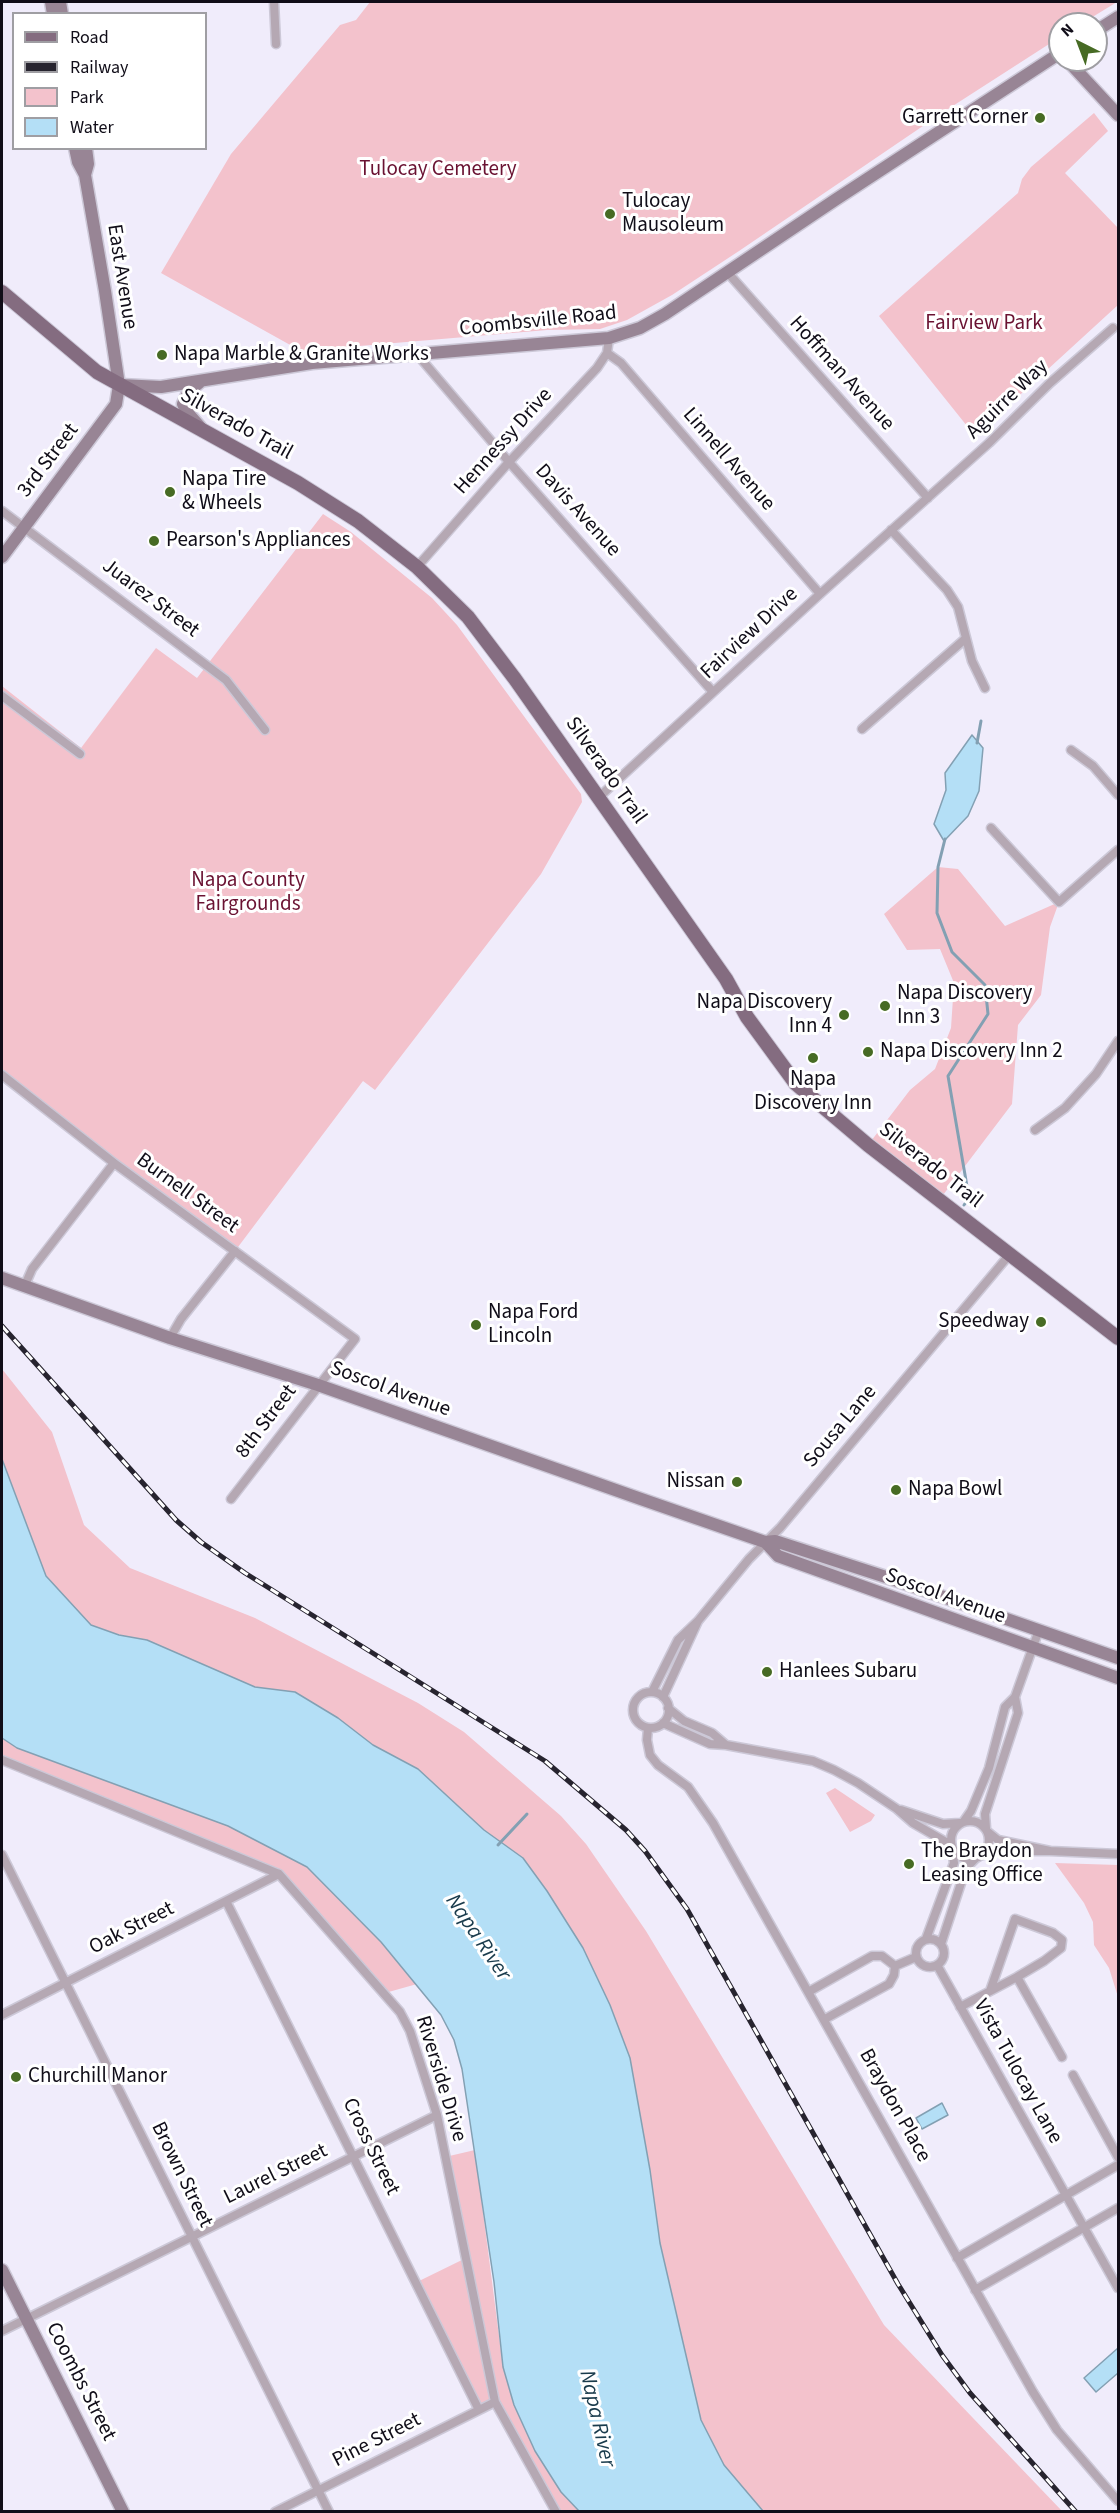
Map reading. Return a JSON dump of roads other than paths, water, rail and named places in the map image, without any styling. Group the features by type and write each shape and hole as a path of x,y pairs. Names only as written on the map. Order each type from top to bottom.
{"main road":[{"name":"Silverado Trail","path":"2,291 97,372 298,483 338,508 417,567 468,617 726,979 747,1017 795,1084 850,1131 1119,1338"}],"street":[{"path":"274,2 276,44"},
{"name":"Coombsville Road","path":"119,385 161,387 312,363 609,338 640,328 728,273 1048,61"},
{"path":"1078,72 1119,115"},
{"name":"East Avenue","path":"75,150 78,162 85,175 119,385"},
{"name":"East Avenue","path":"85,175 88,164 86,150"},
{"name":"Hoffman Avenue","path":"728,273 928,498"},
{"name":"Aguirre Way","path":"928,498 989,443 1050,383 1113,328"},
{"name":"Hennessy Drive","path":"417,567 509,462 597,368 607,353 609,338"},
{"name":"Davis Avenue","path":"416,353 509,462 713,692"},
{"name":"Linnell Avenue","path":"607,353 621,363 820,594"},
{"path":"201,381 189,392 183,404 202,430"},
{"name":"3rd Street","path":"2,557 116,404 119,385"},
{"name":"Fairview Drive","path":"598,798 928,498"},
{"name":"Juarez Street","path":"2,511 226,680 265,730"},
{"path":"891,530 947,590 958,607 965,639 985,688"},
{"path":"862,729 965,639"},
{"path":"2,696 80,754"},
{"path":"1071,750 1093,766 1119,795"},
{"path":"991,828 1059,902 1119,850"},
{"path":"1035,1130 1065,1108 1096,1074 1119,1041"},
{"name":"Burnell Street","path":"2,1075 114,1163 355,1339"},
{"path":"25,1285 32,1269 114,1163"},
{"path":"170,1338 181,1319 235,1251"},
{"name":"Sousa Lane","path":"652,1692 678,1640 698,1621 765,1542 780,1528 1010,1254"},
{"name":"Soscol Avenue","path":"2,1278 170,1338 318,1385 374,1407 765,1542 775,1541 839,1561 1119,1658"},
{"name":"8th Street","path":"231,1499 355,1339"},
{"name":"Soscol Avenue","path":"765,1542 778,1557 1119,1678"},
{"name":"Sousa Lane","path":"663,1697 698,1621"},
{"path":"926,1939 934,1939 944,1948 944,1958 937,1965 925,1966 916,1957 916,1948 926,1939 954,1863 952,1832 971,1811 989,1768 1005,1707 1015,1697 1039,1630"},
{"path":"668,1708 663,1723 656,1727 648,1728 635,1720 633,1707 642,1695 652,1692 663,1697 668,1708 684,1721 712,1733 726,1745"},
{"path":"941,1944 966,1868 989,1844 985,1814 1018,1713 1015,1697"},
{"path":"663,1723 710,1744 813,1761 858,1783 897,1809 913,1823 952,1847 962,1858 979,1857 996,1851 1118,1854"},
{"name":"Braydon Place","path":"648,1728 647,1740 650,1755 658,1765 688,1787 705,1809 810,1991 975,2290 1057,2430 1119,2501"},
{"name":"Riverside Drive","path":"2,1760 279,1874 400,2012 410,2031 437,2115 495,2402 556,2511"},
{"path":"897,1809 943,1824 976,1821 998,1840 1050,1851"},
{"name":"Brown Street","path":"2,1855 329,2511"},
{"name":"Oak Street","path":"2,2015 279,1874"},
{"name":"Cross Street","path":"226,1901 479,2409"},
{"path":"960,2007 1017,1977 1059,1952 1062,1943 1053,1933 1015,1919 990,1991"},
{"path":"810,1991 872,1956 882,1956 895,1966"},
{"path":"895,1966 916,1957"},
{"name":"Vista Tulocay Lane","path":"937,1965 1065,2196 1119,2288"},
{"path":"825,2019 890,1984 895,1966"},
{"path":"1017,1977 1062,2057"},
{"path":"1072,2075 1119,2157"},
{"name":"Laurel Street","path":"2,2331 437,2115"},
{"path":"957,2258 1119,2165"},
{"path":"975,2290 1119,2208"},
{"name":"Coombs Street","path":"2,2270 123,2511"},
{"name":"Pine Street","path":"275,2511 495,2402"}],"water":[{"path":"972,735 983,748 979,791 968,816 944,841 934,824 946,790 945,773"},
{"name":"Napa River","path":"2,1459 46,1576 91,1625 119,1635 147,1640 255,1687 295,1692 338,1718 373,1745 418,1769 484,1830 523,1858 547,1891 583,1948 610,2005 630,2058 650,2170 660,2243 701,2420 724,2465 763,2511 579,2511 561,2492 535,2451 514,2405 503,2367 494,2282 462,2069 454,2040 441,2015 381,1942 307,1867 228,1826 17,1748 2,1738"},
{"path":"942,2103 948,2115 922,2129 916,2118"},
{"path":"1118,2348 1118,2373 1096,2392 1084,2378"}],"waterway":[{"path":"977,743 981,721"},
{"path":"945,839 938,867 937,913 952,952 985,985 988,1014 948,1076 969,1198 964,1205"},
{"path":"498,1845 527,1814"}],"railway":[{"path":"2,1326 176,1520 201,1542 245,1573 545,1761 626,1830 645,1851 687,1909 898,2284 942,2355 970,2393 1076,2512"}],"place":[{"name":"Garrett Corner","path":"1040,118"},
{"name":"Tulocay Mausoleum","path":"610,214"},
{"name":"Napa Marble & Granite Works","path":"162,355"},
{"name":"Napa Tire & Wheels","path":"170,492"},
{"name":"Pearson's Appliances","path":"154,541"},
{"name":"Napa Discovery Inn 3","path":"885,1006"},
{"name":"Napa Discovery Inn 4","path":"844,1015"},
{"name":"Napa Discovery Inn 2","path":"868,1052"},
{"name":"Napa Discovery Inn","path":"813,1058"},
{"name":"Speedway","path":"1041,1322"},
{"name":"Napa Ford Lincoln","path":"476,1325"},
{"name":"Nissan","path":"737,1482"},
{"name":"Napa Bowl","path":"896,1490"},
{"name":"Hanlees Subaru","path":"767,1672"},
{"name":"The Braydon Leasing Office","path":"909,1864"},
{"name":"Churchill Manor","path":"16,2077"}],"park label":[{"name":"Tulocay Cemetery","path":"438,170"},
{"name":"Fairview Park","path":"984,324"},
{"name":"Napa County Fairgrounds","path":"248,893"}]}
